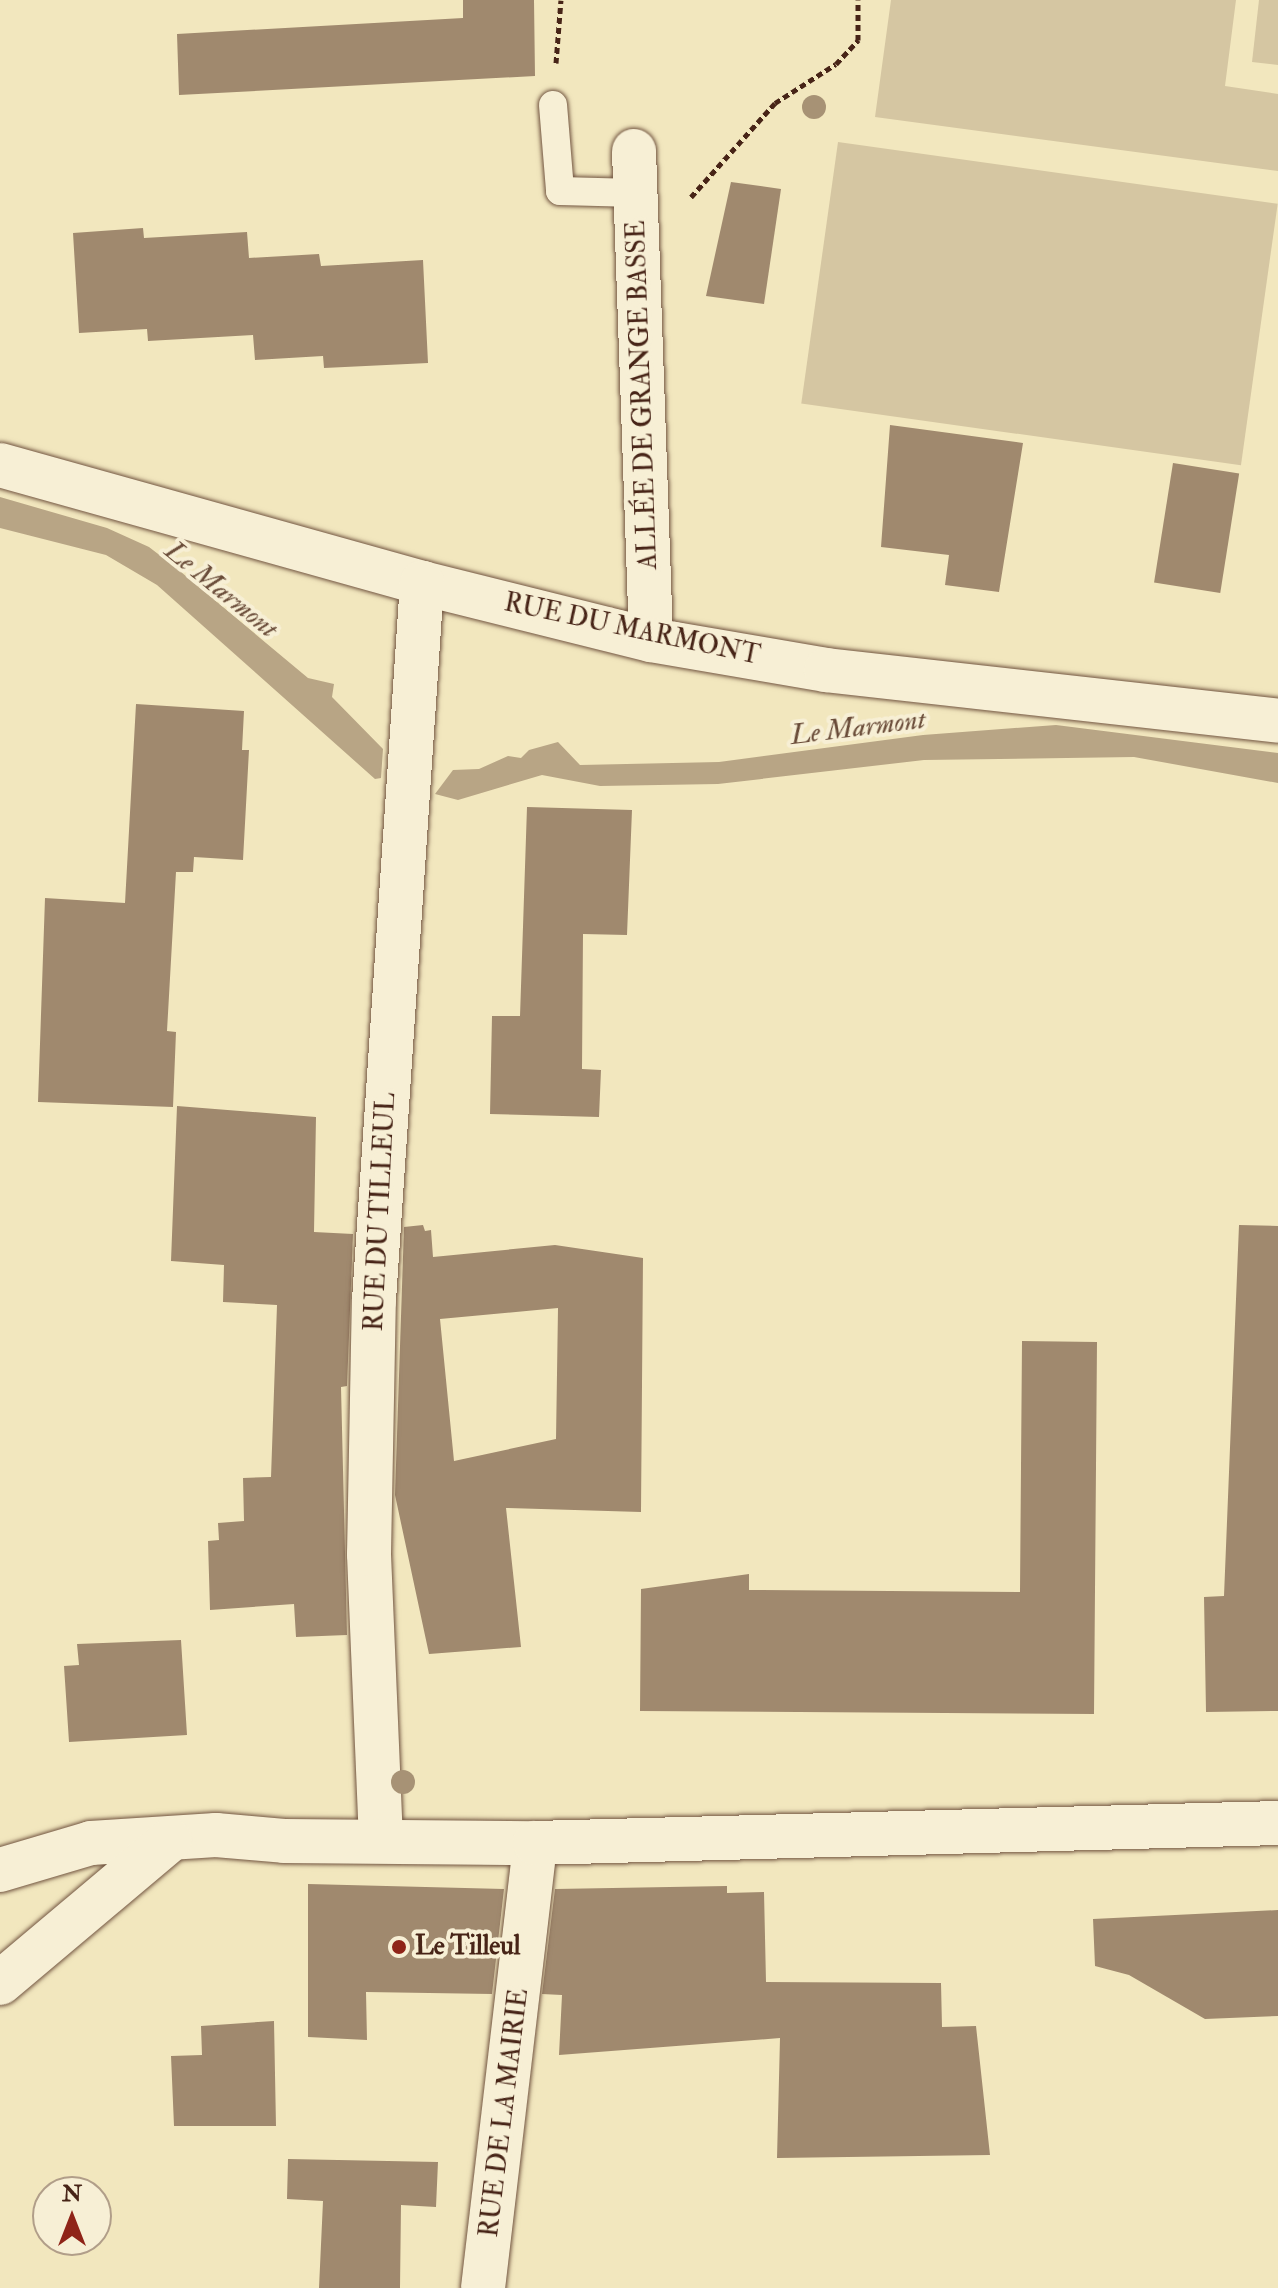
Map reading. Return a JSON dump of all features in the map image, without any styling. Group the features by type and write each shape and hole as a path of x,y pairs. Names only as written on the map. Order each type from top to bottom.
{"street":[{"name":"ALLÉE DE GRANGE BASSE","path":"635,188 651,640"},
{"name":"RUE DU MARMONT","path":"0,465 422,583 651,640 826,670 1278,721"},
{"name":"RUE DU TILLEUL","path":"381,1841 369,1554 374,1300 422,583"},
{"path":"0,1870 91,1843 216,1835 535,1843 1278,1823"},
{"path":"0,1983 170,1840"},
{"name":"RUE DE LA MAIRIE","path":"483,2288 535,1843"}],"lane":[{"path":"553,105 560,191 635,188"}],"path":[{"path":"553,105 561,0"},
{"path":"635,188 691,196 775,103 836,64 858,40 858,0"}],"shaded area":[{"path":"891,0 1236,0 1225,86 1278,94 1278,171 875,117"},
{"path":"1259,0 1278,0 1278,65 1252,62"},
{"path":"838,142 1278,204 1241,465 801,403"},
{"path":"0,497 107,528 149,547 308,678 334,684 332,697 383,749 381,778 375,779 157,585 106,555 0,528"},
{"path":"1056,725 1278,753 1278,783 1134,757 924,760 718,784 600,786 542,775 458,800 435,794 453,770 479,769 508,756 521,758 529,750 558,742 580,765 719,762 923,735"}],"building":[{"path":"463,0 534,0 535,76 179,95 177,34 463,18"},
{"path":"731,182 781,189 764,304 706,296"},
{"path":"143,228 144,238 247,232 249,258 319,254 321,266 423,260 428,363 324,368 323,356 255,360 253,335 148,341 147,329 79,333 73,233"},
{"path":"890,425 1023,443 999,592 945,585 949,555 881,547"},
{"path":"1173,463 1239,473 1220,593 1154,583"},
{"path":"136,704 244,711 242,750 249,750 243,860 194,857 193,872 176,872 167,1031 176,1032 173,1107 38,1102 45,898 125,903"},
{"path":"527,807 632,810 627,935 583,934 582,1069 601,1070 599,1117 490,1114 492,1016 520,1016"},
{"path":"177,1106 316,1117 314,1232 353,1234 347,1386 341,1387 347,1635 296,1637 294,1604 210,1610 208,1541 219,1540 218,1523 244,1521 243,1478 271,1477 277,1305 223,1302 224,1265 171,1261"},
{"path":"423,1225 425,1231 431,1230 433,1257 555,1245 643,1258 641,1512 506,1508 521,1647 429,1654 395,1495 404,1227","holes":["558,1308 556,1439 454,1461 440,1319"]},
{"path":"1239,1225 1278,1226 1278,1711 1206,1712 1204,1597 1224,1596"},
{"path":"1022,1341 1097,1342 1094,1714 640,1711 641,1589 749,1574 749,1590 1020,1592"},
{"path":"181,1640 187,1735 69,1742 64,1666 79,1665 77,1644"},
{"path":"308,1884 504,1889 492,1994 366,1992 367,2040 308,2037"},
{"path":"727,1886 727,1893 764,1892 766,1982 941,1983 942,2027 976,2026 990,2155 777,2158 780,2038 559,2055 562,1995 542,1994 555,1889"},
{"path":"1278,1910 1278,2016 1205,2019 1129,1975 1095,1966 1093,1919"},
{"path":"274,2021 276,2126 174,2126 171,2056 202,2055 201,2026"},
{"path":"288,2159 438,2162 436,2207 401,2205 400,2288 319,2288 323,2201 287,2199"}],"place":[{"name":"Le Tilleul","path":"399,1947"}],"water label":[{"name":"Le Marmont","path":"221,590"},
{"name":"Le Marmont","path":"858,728"}]}
